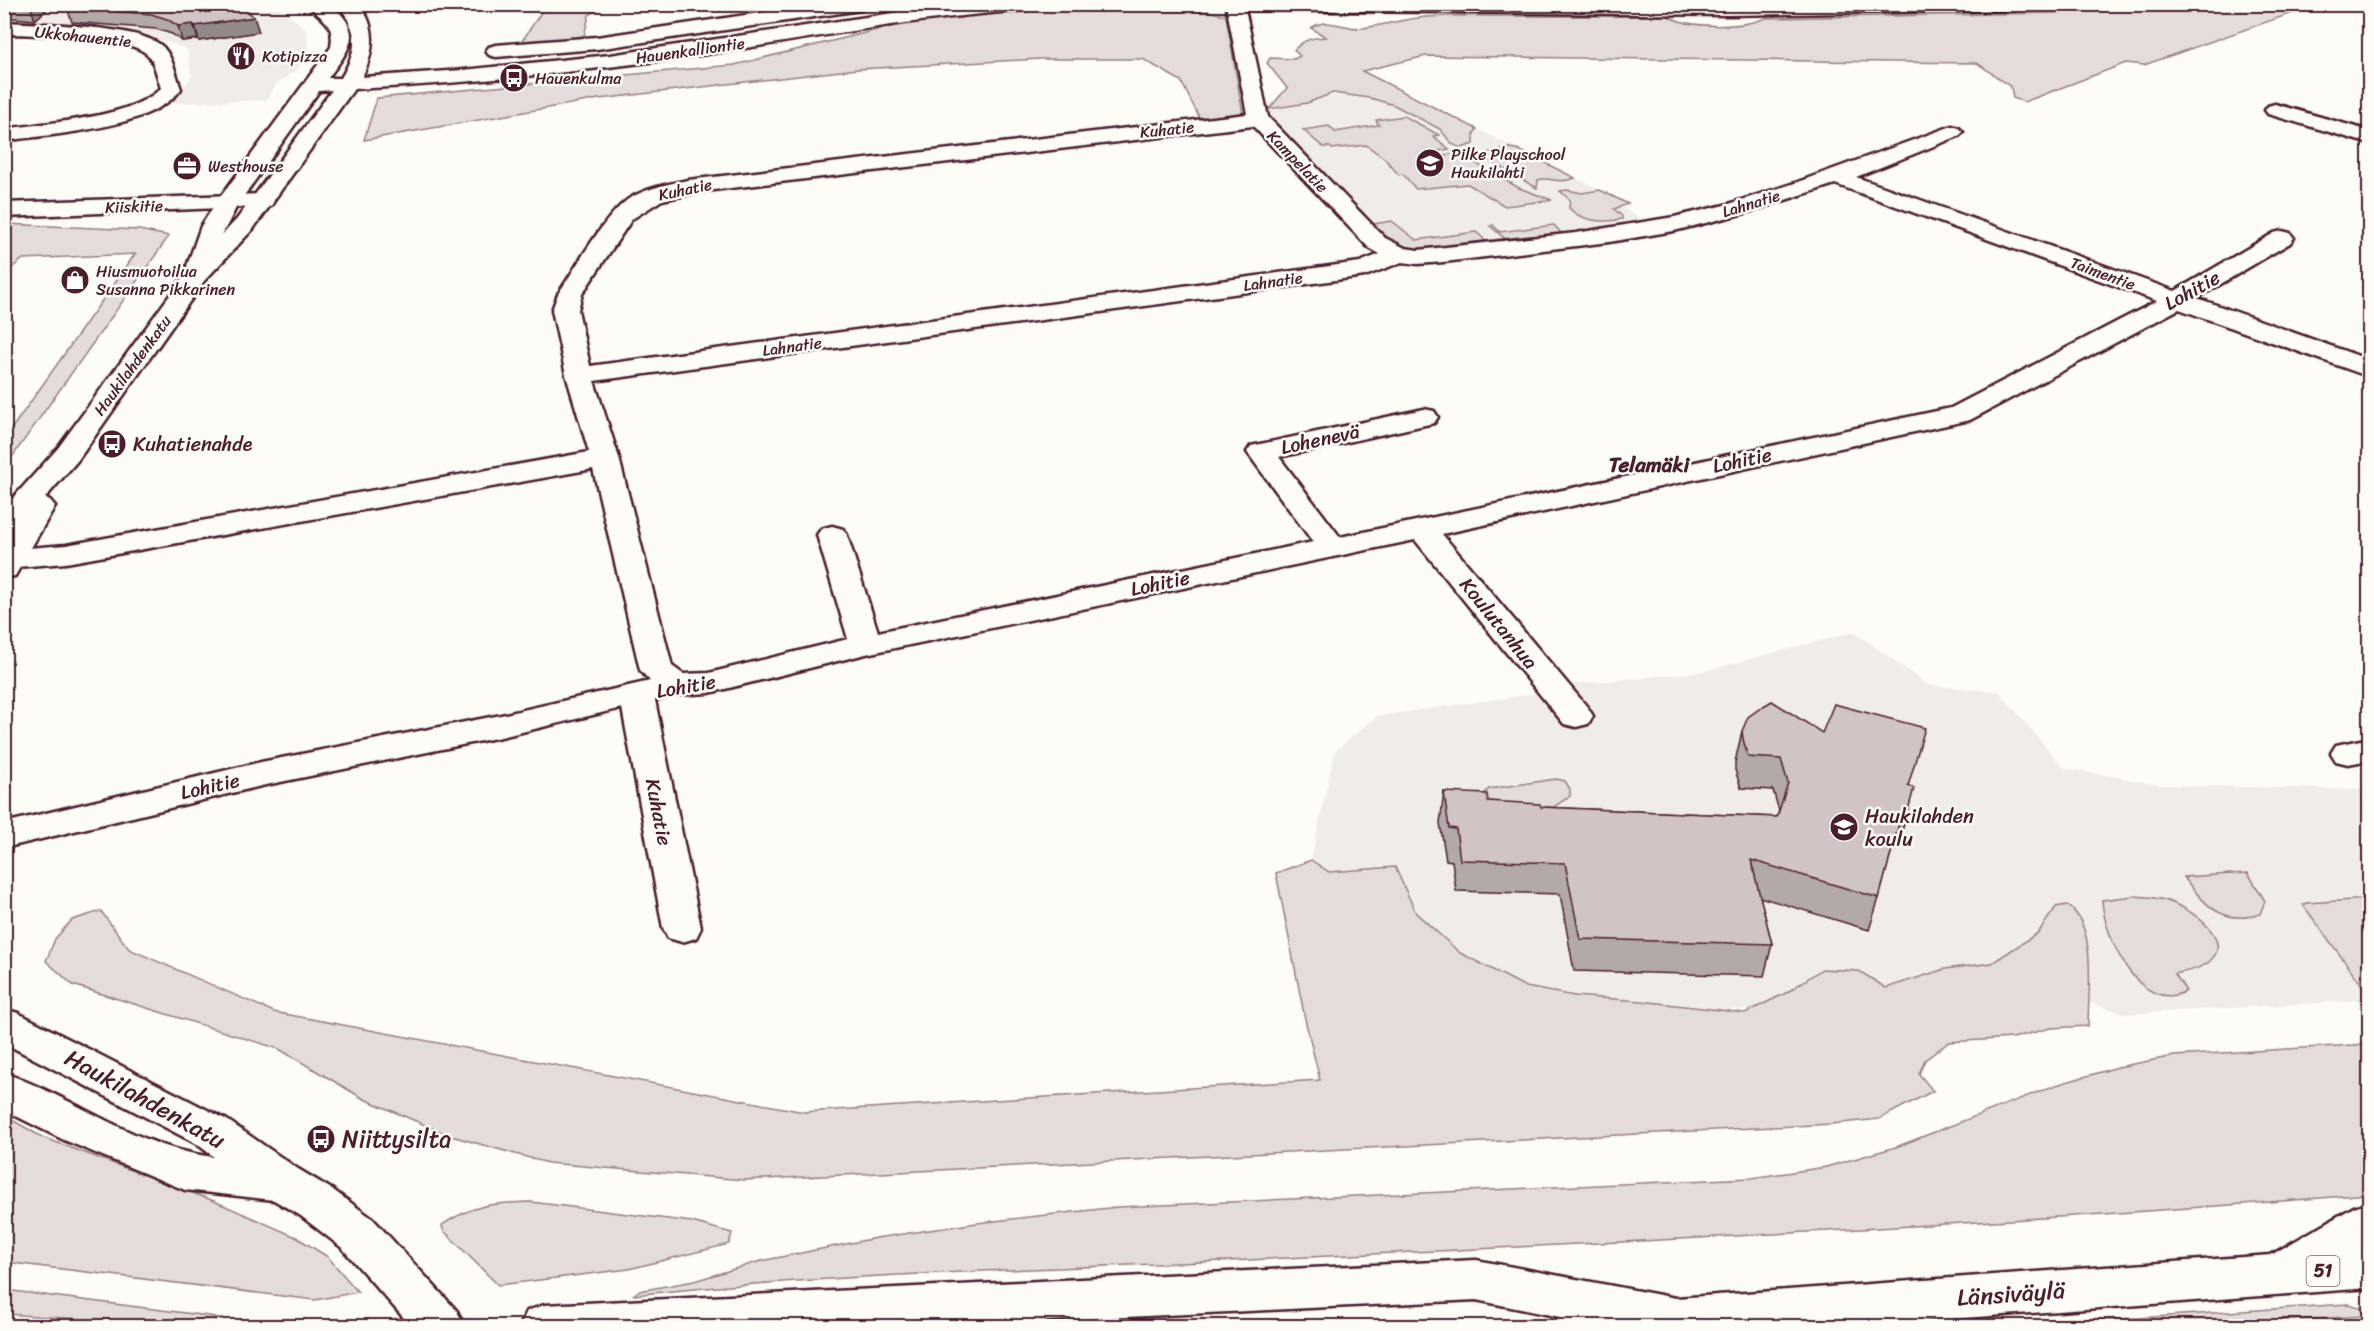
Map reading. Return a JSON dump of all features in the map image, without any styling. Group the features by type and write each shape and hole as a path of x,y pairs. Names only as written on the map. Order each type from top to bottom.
{"main road":[{"name":"Haukilahdenkatu","path":"195,276 213,226 227,203 341,47 343,34 337,21 317,4"},
{"name":"Haukilahdenkatu","path":"6,562 68,454 195,276 245,224 263,201 360,64 363,29 359,17 347,4"},
{"path":"496,51 597,44 861,4"},
{"name":"Hauenkalliontie","path":"315,85 553,69 956,7 1028,4"},
{"name":"Kampelatie","path":"1234,4 1258,119 1377,243 1399,255"},
{"path":"1250,4 1429,8 1833,9 2016,4"},
{"name":"Ukkohauentie","path":"4,28 117,37 144,43 156,50 171,89 168,96 149,108 124,116 4,135"},
{"path":"2275,110 2370,138"},
{"name":"Kuhatie","path":"676,685 657,670 605,458 579,375 564,310 570,294 624,214 634,205 651,196 702,184 755,179 828,167 1258,119"},
{"name":"Lahnatie","path":"579,375 1365,269 1399,255 1418,257 1444,255 1646,229 1737,208 1836,177 1952,132"},
{"name":"Taimentie","path":"1836,177 2370,369"},
{"name":"Kiiskitie","path":"4,210 263,201"},
{"name":"Lohitie","path":"4,836 261,774 489,728 637,696 676,685 709,683 866,644 1422,529 1960,414 2179,299 2282,238"},
{"name":"Lohenevä","path":"1332,547 1261,452 1424,417"},
{"name":"Haukilahdenkatu","path":"4,527 68,454"},
{"path":"6,562 66,554 605,458"},
{"name":"Koulutanhua","path":"1422,529 1576,716"},
{"path":"832,535 866,644"},
{"name":"Kuhatie","path":"637,696 682,928"},
{"name":"Haukilahdenkatu","path":"4,1024 212,1132 282,1182 317,1203 357,1233 440,1326"},
{"name":"Haukilahdenkatu","path":"4,1090 79,1128 185,1172 282,1182"},
{"path":"2277,1275 2370,1221"},
{"name":"Länsiväylä","path":"1580,1326 2370,1268"},
{"path":"543,1326 1476,1280 1676,1319"}],"shaded area":[{"path":"2163,4 2315,5 2144,65 2126,63 2024,102 2013,98 2011,87 1977,63 1426,56 1362,71 1477,129 1474,133 1474,144 1461,148 1452,144 1440,129 1394,105 1370,98 1333,93 1307,103 1269,109 1287,88 1267,63 1270,58 1294,59 1300,56 1294,50 1301,43 1326,37 1311,28 1324,23 1363,28 1437,16 1668,16 1689,23 1716,26 1744,24 1766,18 2053,13"},
{"path":"4,5 272,5 283,9 306,30 308,50 298,68 277,83 266,100 173,103 192,76 187,49 136,32 5,23"},
{"path":"546,5 605,5 589,15 584,36 518,47"},
{"path":"1011,9 1208,11 1226,16 1243,114 1200,119 1181,81 1143,59 1040,59 858,69 599,99 364,140 377,98 734,65 926,18"},
{"name":"Pilke Playschool Haukilahti","path":"1387,84 1628,204 1621,207 1646,223 1437,250 1380,230 1276,125 1269,109"},
{"path":"1404,116 1439,135 1433,136 1449,149 1433,152 1437,157 1455,153 1519,188 1552,200 1505,206 1468,184 1416,189 1403,174 1399,175 1384,158 1366,145 1332,149 1323,147 1303,130 1329,126 1335,132 1379,125 1376,120"},
{"path":"1509,148 1517,149 1575,178 1563,181 1538,180 1537,188 1488,160 1487,153"},
{"path":"1600,190 1628,204 1614,209 1622,216 1622,219 1601,221 1587,219 1569,208 1570,200 1560,191 1582,193"},
{"path":"1392,221 1416,240 1476,232 1486,244 1411,249 1393,241 1373,224"},
{"path":"5,224 139,230 169,236 5,467 5,438 135,254 23,259 5,273"},
{"path":"1493,225 1500,232 1554,225 1562,234 1508,241 1490,226"},
{"name":"Haukilahden koulu","path":"1854,632 1928,685 1999,692 2064,768 2160,785 2364,790 2369,793 2369,1000 2126,1014 2011,978 1758,1009 1305,1019 1276,873 1311,860 1335,751 1377,716 1542,693 1567,685 1701,672"},
{"path":"1556,779 1565,781 1570,789 1570,796 1543,814 1484,801 1484,794 1489,789"},
{"path":"1311,860 1329,872 1395,867 1416,913 1460,953 1526,987 1574,996 1745,1013 1786,993 1822,969 1859,971 1886,988 1945,969 1992,963 2038,933 2056,907 2067,905 2077,915 2087,943 2090,978 2088,1026 2051,1028 2013,1038 1949,1042 1925,1060 1919,1074 1933,1091 1879,1119 1832,1124 744,1180 548,1163 451,1136 364,1099 279,1049 73,985 46,961 55,939 72,920 101,911 129,949 274,1012 804,1112 1320,1080 1305,1019 1276,873"},
{"path":"2248,873 2265,901 2260,914 2247,917 2235,917 2216,911 2199,896 2184,877"},
{"path":"2134,896 2160,899 2183,908 2208,927 2214,936 2217,944 2216,953 2210,961 2198,968 2175,974 2186,991 2169,996 2154,993 2140,983 2117,952 2104,916 2102,900"},
{"path":"2370,899 2369,990 2362,985 2303,905"},
{"path":"2369,1044 2369,1194 1829,1231 878,1276 633,1295 639,1291 694,1281 761,1261 876,1238 977,1223 1118,1207 1752,1178 1826,1167 1896,1147 2056,1085 2118,1067 2174,1056"},
{"path":"5,1116 42,1137 214,1201 296,1237 328,1257 358,1292 315,1300 5,1262"},
{"path":"531,1202 692,1222 732,1233 729,1244 629,1269 498,1285 443,1230 442,1225 474,1209 495,1204"},
{"path":"5,1290 216,1317 216,1323 141,1320 140,1323 5,1314"},
{"path":"2348,1304 2359,1307 2364,1313 2363,1316 2195,1326 2019,1326"}],"building":[{"path":"74,4 240,4 254,17 195,26 193,24 178,26 167,19 151,14 67,8"},
{"name":"Haukilahden koulu","path":"1772,701 1822,733 1834,704 1925,728 1908,786 1914,788 1906,818 1901,816 1879,898 1751,860 1772,944 1580,939 1565,863 1460,860 1456,829 1449,828 1444,792 1487,794 1488,801 1540,804 1541,807 1777,817 1788,783 1781,759 1748,757 1742,731 1748,717"}],"place":[{"name":"Kotipizza","path":"241,56"},
{"name":"Hauenkulma","path":"514,78"},
{"name":"Pilke Playschool Haukilahti","path":"1430,163"},
{"name":"Westhouse","path":"187,166"},
{"name":"Hiusmuotoilua Susanna Pikkarinen","path":"75,280"},
{"name":"Kuhatienahde","path":"112,444"},
{"name":"Haukilahden koulu","path":"1844,827"},
{"name":"Niittysilta","path":"321,1139"}],"district":[{"name":"Telamäki","path":"1649,465"}]}
